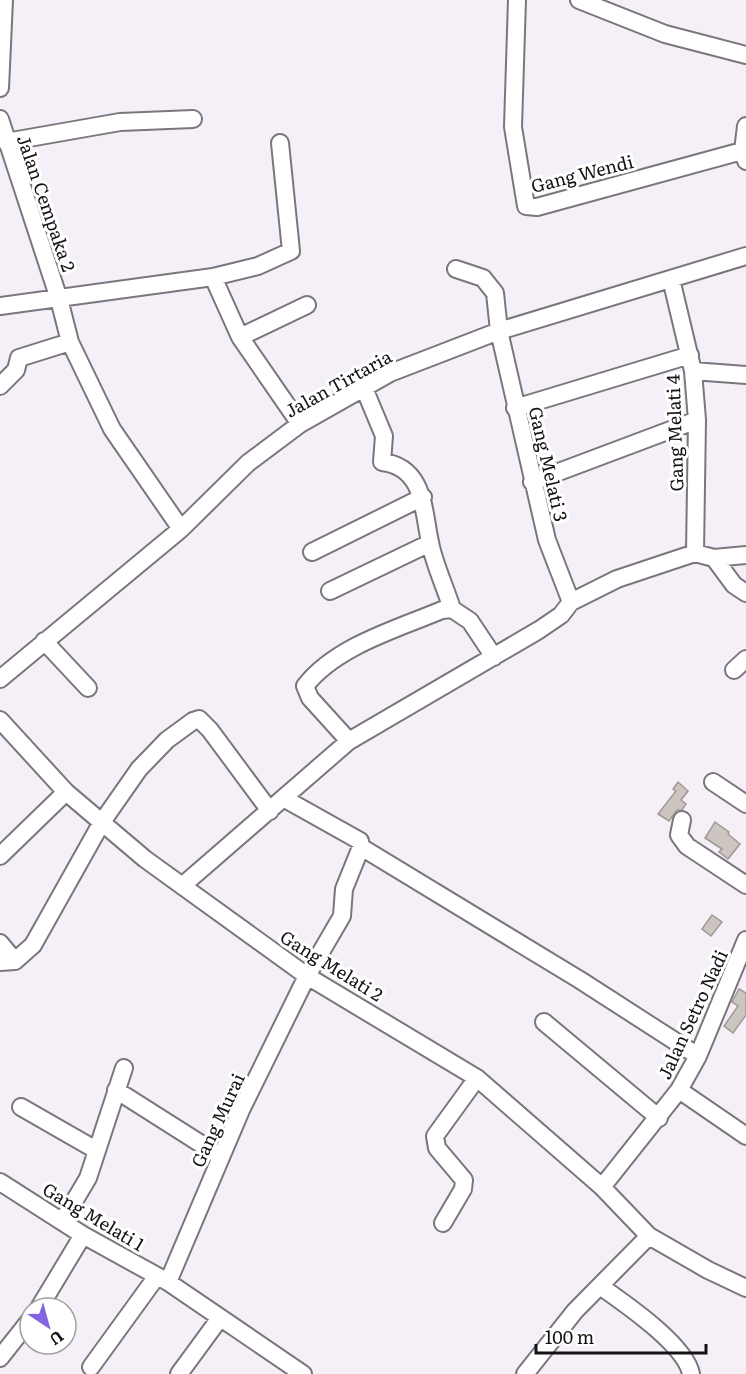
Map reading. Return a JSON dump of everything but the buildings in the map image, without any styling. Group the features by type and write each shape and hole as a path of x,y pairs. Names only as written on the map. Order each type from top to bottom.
{"street":[{"path":"0,88 4,0"},
{"name":"Gang Wendi","path":"517,0 513,127 526,206 537,207 745,154"},
{"path":"579,0 665,34 746,55"},
{"name":"Jalan Cempaka 2","path":"0,119 59,298 70,342 112,429 182,529"},
{"path":"6,142 120,122 193,119"},
{"path":"745,154 746,126"},
{"path":"0,306 213,277 258,266 291,251 280,143"},
{"name":"Jalan Tirtaria","path":"0,679 182,529 248,463 300,424 390,373 499,331 746,256"},
{"name":"Gang Melati 3","path":"456,269 483,278 495,292 499,331 532,482 547,540 570,602"},
{"path":"213,277 240,338 300,424"},
{"name":"Gang Melati 4","path":"671,279 691,363 697,420 695,553"},
{"path":"240,338 307,305"},
{"path":"0,386 15,370 19,358 70,342"},
{"path":"515,408 691,363 746,375"},
{"path":"364,388 384,435 382,462 404,469 423,497 430,543 453,609 470,621 494,657"},
{"path":"532,482 697,420"},
{"path":"312,552 423,497"},
{"path":"330,591 430,543"},
{"path":"182,886 285,799 349,741 494,657 561,615 570,602 617,579 695,553 714,558 746,555"},
{"path":"714,558 734,585 746,593"},
{"path":"349,741 309,698 305,686 321,669 357,647 442,610 453,609"},
{"path":"44,641 88,688"},
{"path":"0,943 7,962 33,945 102,822 139,769 167,740 193,721 199,719 270,811"},
{"name":"Gang Melati 2","path":"0,720 66,792 145,859 307,976 477,1078 602,1187 649,1236 708,1270 746,1288"},
{"path":"713,782 746,804"},
{"path":"0,856 66,792"},
{"path":"285,799 360,841 361,847 580,980 698,1056"},
{"path":"682,820 679,835 687,846 746,885"},
{"name":"Gang Murai","path":"91,1367 162,1279 307,976 342,916 344,889 361,847"},
{"name":"Jalan Setro Nadi","path":"602,1187 659,1119 679,1090 698,1056 746,940"},
{"path":"544,1022 659,1119"},
{"path":"63,1220 88,1178 124,1068"},
{"path":"443,1223 463,1189 464,1180 437,1148 435,1136 477,1078"},
{"path":"116,1090 220,1155"},
{"path":"679,1090 746,1136"},
{"path":"21,1107 96,1150"},
{"name":"Gang Melati 1","path":"0,1182 63,1220 83,1235 162,1279 303,1374"},
{"path":"46,1296 83,1235"},
{"path":"525,1374 575,1311 649,1236"},
{"path":"600,1286 653,1325 673,1345 691,1374"},
{"path":"179,1374 220,1318"},
{"path":"0,1358 18,1335"}]}
